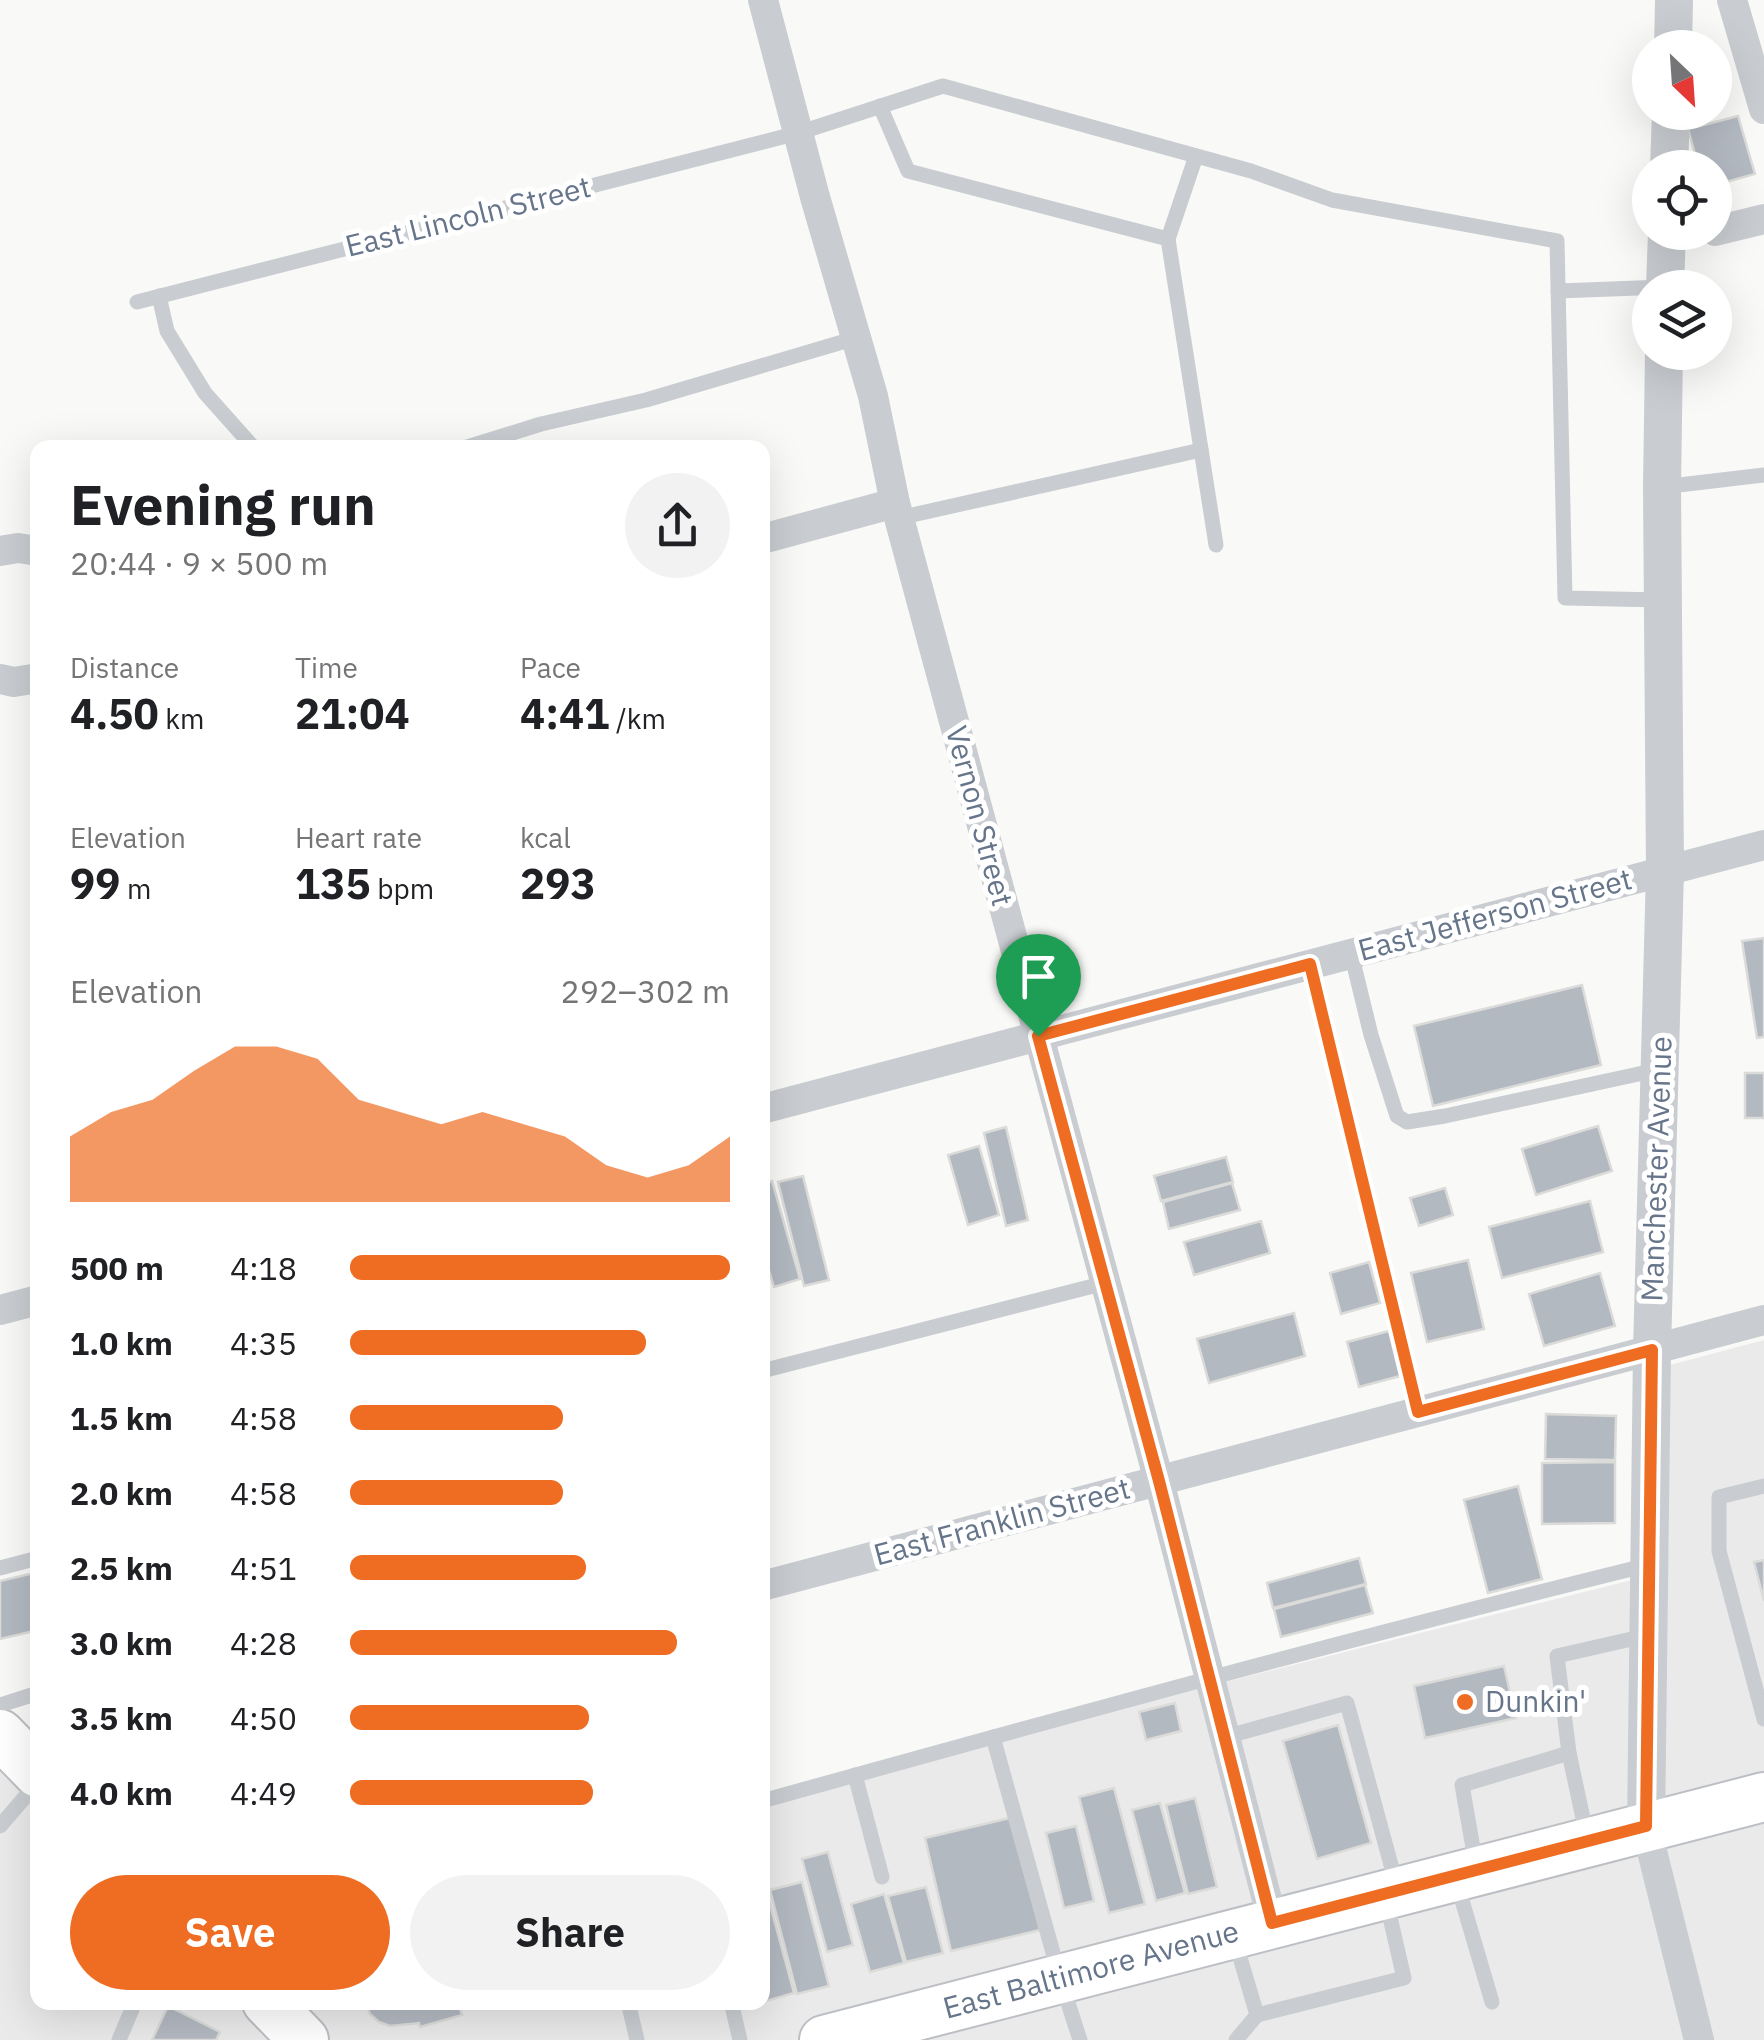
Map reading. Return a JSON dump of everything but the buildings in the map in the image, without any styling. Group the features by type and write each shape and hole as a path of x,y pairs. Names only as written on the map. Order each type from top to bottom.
{"main road":[{"path":"0,1734 30,1765"},
{"name":"East Baltimore Avenue","path":"824,2040 1764,1797"},
{"path":"259,2010 261,2040"},
{"path":"275,2010 304,2040"}],"street":[{"name":"Vernon Street","path":"762,0 873,396 897,510 1225,1737 1253,1928"},
{"path":"1673,30 1674,0"},
{"path":"1732,0 1764,109"},
{"path":"1732,227 1764,219"},
{"name":"Manchester Avenue","path":"1664,370 1665,870 1652,1350 1646,1826 1699,2040"},
{"path":"770,537 897,510"},
{"path":"0,550 30,550"},
{"path":"0,679 30,679"},
{"name":"East Jefferson Street","path":"770,1107 1764,844"},
{"path":"0,1310 30,1302"},
{"name":"East Franklin Street","path":"770,1584 1764,1320"}],"lane":[{"name":"East Lincoln Street","path":"137,302 798,133 943,86 1251,171 1332,200 1557,241 1558,291"},
{"path":"880,106 908,172 1168,239"},
{"path":"1196,156 1168,239 1216,545"},
{"path":"1632,288 1558,291 1564,598 1662,600"},
{"path":"159,296 167,330 205,393 247,440"},
{"path":"490,440 646,400 856,338"},
{"path":"897,510 1201,450"},
{"path":"1662,487 1764,475"},
{"path":"1352,953 1371,1034 1397,1116 1407,1122 1660,1070"},
{"path":"1310,964 1418,1412"},
{"path":"770,1369 1105,1283"},
{"path":"1764,1486 1719,1497 1719,1552 1764,1719"},
{"path":"0,1568 30,1560"},
{"path":"770,1799 1209,1677 1649,1564"},
{"path":"1588,1842 1569,1753 1556,1656 1648,1635"},
{"path":"0,1705 30,1696"},
{"path":"1225,1737 1347,1702 1391,1892 1404,1978 1256,2015 1236,2040"},
{"path":"993,1737 1080,2040"},
{"path":"1492,2002 1466,1873 1462,1785 1569,1753"},
{"path":"856,1775 882,1877"},
{"path":"0,1826 30,1791"},
{"path":"1253,1928 1256,2015"},
{"path":"119,2040 132,2010"},
{"path":"630,2010 637,2040"},
{"path":"733,2010 740,2040"}],"shaded area":[{"path":"1764,1340 1764,2040 0,2040 0,1727 30,1753 30,2010 770,2010 770,1796 1668,1571 1670,1365"}],"place":[{"name":"Dunkin'","path":"1465,1702"}],"route":[{"path":"1310,964 1418,1412 1652,1350 1646,1826 1272,1923 1159,1481 1038,1036 1310,964"}]}
